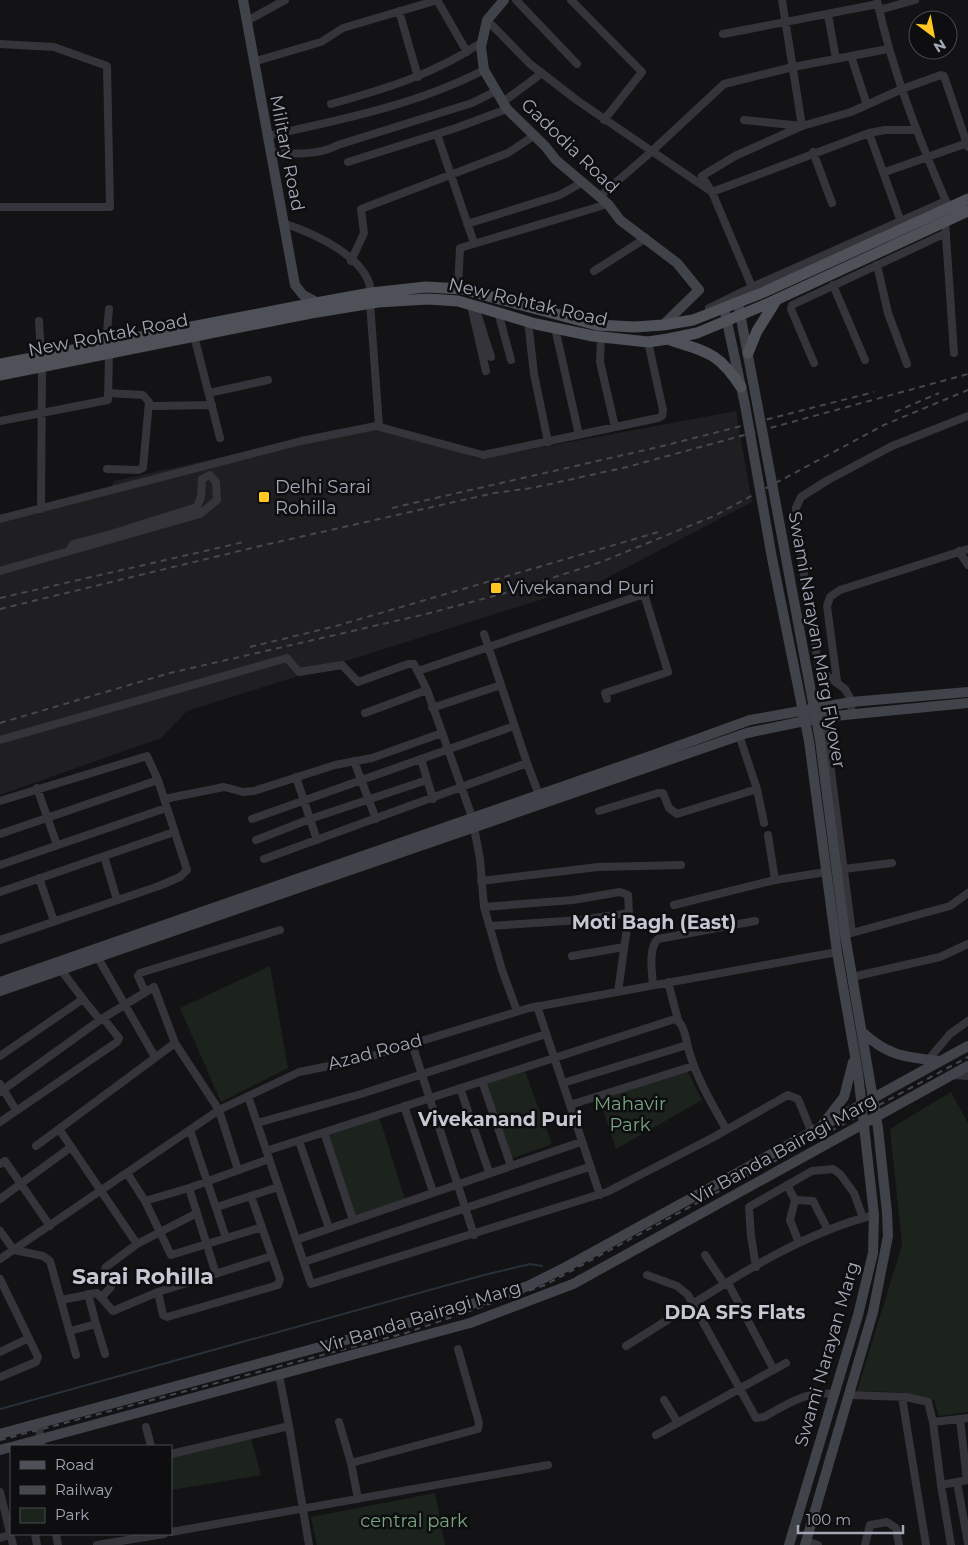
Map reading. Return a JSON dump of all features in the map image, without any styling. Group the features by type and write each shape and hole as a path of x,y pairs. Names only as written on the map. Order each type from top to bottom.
{"main road":[{"name":"Military Road","path":"243,0 295,284 303,294 316,302"},
{"name":"Gadodia Road","path":"504,0 487,20 482,42 484,70 505,106 535,136 550,155 581,184 608,204 620,220 677,263 700,290 665,323"},
{"name":"New Rohtak Road","path":"0,374 42,361 316,302 371,298 428,298 458,301 555,328 601,337 648,342 668,339 697,333 777,299 948,212 968,199"},
{"name":"New Rohtak Road","path":"108,348 194,336 426,287 458,289 597,325 635,328 694,320 948,212 968,211"},
{"path":"748,353 757,331 777,299"},
{"path":"738,302 748,353"},
{"path":"724,308 741,387"},
{"path":"668,339 695,348 720,360 726,364 741,387"},
{"name":"Swami Narayan Marg Flyover","path":"748,353 820,740 848,934"},
{"name":"New Rohtak Road","path":"0,364 42,361"},
{"name":"Swami Narayan Marg Flyover","path":"741,387 772,558 809,741 826,872"},
{"path":"0,991 98,958 474,822 539,794 741,722 851,702 968,692"},
{"path":"0,982 739,735 824,717 968,703"},
{"name":"Swami Narayan Marg","path":"789,1545 833,1394 850,1344 873,1253 874,1215 861,1105 826,872"},
{"name":"Swami Narayan Marg","path":"806,1543 850,1395 878,1291 888,1236 888,1213 876,1116 852,977 848,934"},
{"path":"862,1032 876,1045 898,1056 939,1061"},
{"name":"Vir Banda Bairagi Marg","path":"0,1433 369,1335 528,1286 968,1046"},
{"path":"815,1131 844,1097 850,1079 854,1053"},
{"name":"Vir Banda Bairagi Marg","path":"26,1445 41,1443 470,1323 573,1284 968,1066"}],"street":[{"path":"247,21 285,0"},
{"path":"253,62 321,42 343,28 437,0 468,52"},
{"path":"516,0 576,64"},
{"path":"571,0 642,72 604,120"},
{"path":"782,0 802,126"},
{"path":"723,34 878,4 915,0"},
{"path":"878,4 888,49 926,158 948,212 946,233 954,353"},
{"path":"399,11 418,77"},
{"path":"828,15 836,59"},
{"path":"487,20 542,73 604,120 712,192"},
{"path":"331,104 418,77 468,52 482,42"},
{"path":"0,44 54,47 106,66 110,207 0,207"},
{"path":"599,197 724,84 793,67 888,49"},
{"path":"851,56 867,105"},
{"path":"267,136 349,118 459,83 484,70"},
{"path":"348,162 437,134 505,106 542,73"},
{"path":"752,287 712,192 702,178 704,174 735,156 802,126 844,115 902,89 943,75 967,145 885,172"},
{"path":"270,152 300,154 326,151 338,144 472,104 496,91"},
{"path":"744,120 802,126"},
{"path":"712,192 813,152 869,133 885,130 917,130"},
{"path":"869,133 885,172 901,222"},
{"path":"437,134 449,176 474,243"},
{"path":"351,261 364,233 361,209 508,153 535,136"},
{"path":"813,152 832,203"},
{"path":"467,224 560,195 581,184"},
{"path":"458,289 460,248 608,204"},
{"path":"665,323 692,316 752,287 901,222 948,212"},
{"path":"283,223 326,240 367,276 371,298 380,425"},
{"path":"814,363 790,306 946,233"},
{"path":"594,271 646,238"},
{"path":"877,265 888,313 907,364"},
{"path":"833,285 865,360"},
{"path":"473,305 490,357"},
{"path":"473,305 486,371"},
{"path":"0,421 108,400 109,309"},
{"path":"498,312 511,360"},
{"path":"528,321 534,374 548,442"},
{"path":"39,322 42,361 41,509"},
{"path":"555,328 579,435"},
{"path":"194,336 220,438"},
{"path":"601,337 600,362 615,427"},
{"path":"0,519 301,442 380,425 483,455 662,416 648,342"},
{"path":"208,393 268,380"},
{"path":"107,469 138,470 143,468 149,402 143,394 108,393"},
{"path":"155,406 212,405"},
{"path":"852,714 851,702 845,689 837,681 819,670 797,531 795,513 798,501 806,493 854,464 892,446 968,416"},
{"path":"0,571 200,514 217,500 216,482 210,475 202,479 201,497 196,506 111,534 73,544 69,551"},
{"path":"837,681 827,606 830,596 840,590 968,549"},
{"path":"959,552 968,565"},
{"path":"418,671 644,594 668,672 605,694 607,699"},
{"path":"484,634 514,726 539,794"},
{"path":"0,740 287,658 299,672 342,665 358,682 408,664 414,664 427,690 474,822 484,906 517,1011"},
{"path":"432,708 500,685"},
{"path":"366,713 427,690"},
{"path":"824,717 844,870 848,934 950,906 968,893"},
{"path":"252,818 514,726"},
{"path":"164,799 224,787 243,792 254,791 296,777 372,758 442,733"},
{"path":"739,735 757,789 764,823"},
{"path":"0,801 144,756 149,758 158,780 187,870 183,875 117,900 0,940"},
{"path":"420,759 433,799"},
{"path":"354,761 376,819"},
{"path":"264,859 433,799 527,763"},
{"path":"296,777 317,840"},
{"path":"0,834 158,780"},
{"path":"256,840 310,819 427,780"},
{"path":"37,788 57,845"},
{"path":"599,811 658,793 663,794 669,808 678,814 757,789"},
{"path":"0,864 166,808"},
{"path":"0,892 174,832"},
{"path":"768,835 775,880"},
{"path":"104,856 117,900"},
{"path":"844,870 892,863"},
{"path":"481,881 598,867 681,865"},
{"path":"674,906 775,880 826,872"},
{"path":"39,878 54,922"},
{"path":"484,906 573,900 620,892 629,897 629,913 618,992"},
{"path":"490,926 580,920 629,913"},
{"path":"653,985 652,950 654,943 658,939 756,920"},
{"path":"145,992 138,976 140,973 280,930"},
{"path":"852,977 940,957 968,944"},
{"path":"572,956 624,947"},
{"name":"Azad Road","path":"0,1259 219,1110 305,1070 359,1060 537,1006 837,952"},
{"path":"98,958 155,1057"},
{"path":"0,1122 117,1042 117,1035 83,1000 61,970"},
{"path":"668,982 693,1066 726,1129"},
{"path":"16,1110 1,1089 101,1019 154,988 156,989 175,1043 219,1110 238,1170"},
{"path":"0,1056 83,1000"},
{"path":"537,1006 589,1167 600,1195"},
{"path":"145,1201 189,1188 238,1170 267,1155 324,1132 554,1057 678,1020"},
{"path":"928,1060 950,1034 968,1021"},
{"path":"257,1123 361,1094 546,1034"},
{"path":"36,1146 175,1043"},
{"path":"412,1044 474,1235"},
{"path":"563,1083 687,1045"},
{"path":"570,1105 693,1066"},
{"path":"951,1075 968,1076"},
{"path":"482,1081 512,1166"},
{"path":"460,1088 489,1172"},
{"path":"248,1096 311,1284 600,1195 783,1097 793,1095 800,1103 815,1131"},
{"path":"404,1106 433,1192"},
{"path":"59,1129 137,1244"},
{"path":"190,1130 209,1180 226,1238"},
{"path":"324,1132 353,1220"},
{"path":"299,1141 329,1228"},
{"path":"296,1240 489,1172 581,1142"},
{"path":"0,1199 71,1146"},
{"path":"0,1164 4,1161 50,1226"},
{"path":"304,1262 589,1167"},
{"path":"756,1267 748,1209 751,1204 812,1170 833,1169 840,1174 854,1193 863,1218"},
{"path":"127,1173 145,1201 171,1255 262,1227"},
{"path":"786,1185 795,1200 790,1220 799,1243"},
{"path":"217,1207 278,1187"},
{"path":"189,1188 216,1274"},
{"path":"158,1292 163,1315 167,1317 274,1286 280,1282 251,1196"},
{"path":"795,1200 813,1201 828,1230"},
{"path":"102,1297 111,1287 104,1268 158,1231 197,1213"},
{"path":"626,1346 726,1284 799,1243 828,1230 874,1215"},
{"path":"0,1231 14,1250 47,1258 52,1264 76,1355"},
{"path":"705,1254 726,1284 774,1370"},
{"path":"61,1300 97,1293 114,1311 158,1292 272,1256"},
{"path":"647,1275 682,1290 694,1305 754,1416 758,1418 804,1395 833,1394"},
{"path":"0,1279 38,1355 38,1360 0,1377"},
{"path":"88,1294 105,1354"},
{"path":"70,1331 96,1324"},
{"path":"0,1352 29,1338"},
{"path":"351,1463 478,1428 479,1423 458,1349"},
{"path":"656,1435 786,1363"},
{"path":"279,1375 309,1545"},
{"path":"850,1395 902,1397 929,1402 951,1545"},
{"path":"902,1397 926,1545"},
{"path":"664,1400 678,1423"},
{"path":"933,1422 964,1419 967,1480 941,1486"},
{"path":"338,1422 351,1463 358,1499"},
{"path":"38,1424 41,1443"},
{"path":"172,1454 289,1426"},
{"path":"146,1427 151,1445"},
{"path":"12,1445 16,1429"},
{"path":"0,1433 10,1446"},
{"path":"172,1532 548,1465"},
{"path":"957,1482 968,1543"},
{"path":"1,1497 3,1519 13,1545"},
{"path":"865,1545 870,1526 887,1522 896,1528 899,1545"},
{"path":"0,1538 10,1535"},
{"path":"97,1545 155,1535"},
{"path":"806,1543 818,1545"}],"shaded area":[{"path":"736,411 752,502 603,580 187,711 161,738 0,795 0,523 108,495 114,481 340,431 397,430 479,459"}],"green space":[{"path":"270,966 288,1068 221,1102 180,1008"},
{"name":"Mahavir Park","path":"687,1070 702,1100 616,1149 600,1100"},
{"path":"525,1071 552,1144 511,1159 483,1085"},
{"path":"951,1092 968,1123 968,1412 939,1416 934,1400 898,1392 857,1391 902,1245 890,1129"},
{"path":"379,1116 405,1200 355,1218 327,1134"},
{"path":"251,1438 261,1475 172,1490 172,1454"},
{"name":"central park","path":"435,1493 445,1545 317,1545 311,1517"}],"waterway":[{"path":"0,1409 484,1275 530,1264 542,1266"}],"railway":[{"path":"0,609 260,546 494,493 532,488 627,467 968,374"},
{"path":"0,723 170,673 426,614 509,592 601,562 714,516 884,425 968,390"},
{"path":"392,508 667,445 874,392"},
{"path":"895,412 939,393"},
{"path":"250,647 336,626 662,531"},
{"path":"0,598 244,542"},
{"path":"0,1440 406,1333 545,1285 968,1057"}],"place":[{"name":"Delhi Sarai Rohilla","path":"264,497"},
{"name":"Vivekanand Puri","path":"496,588"}],"district":[{"name":"Moti Bagh (East)","path":"654,922"},
{"name":"Vivekanand Puri","path":"500,1119"},
{"name":"Sarai Rohilla","path":"143,1276"},
{"name":"DDA SFS Flats","path":"735,1312"}]}
